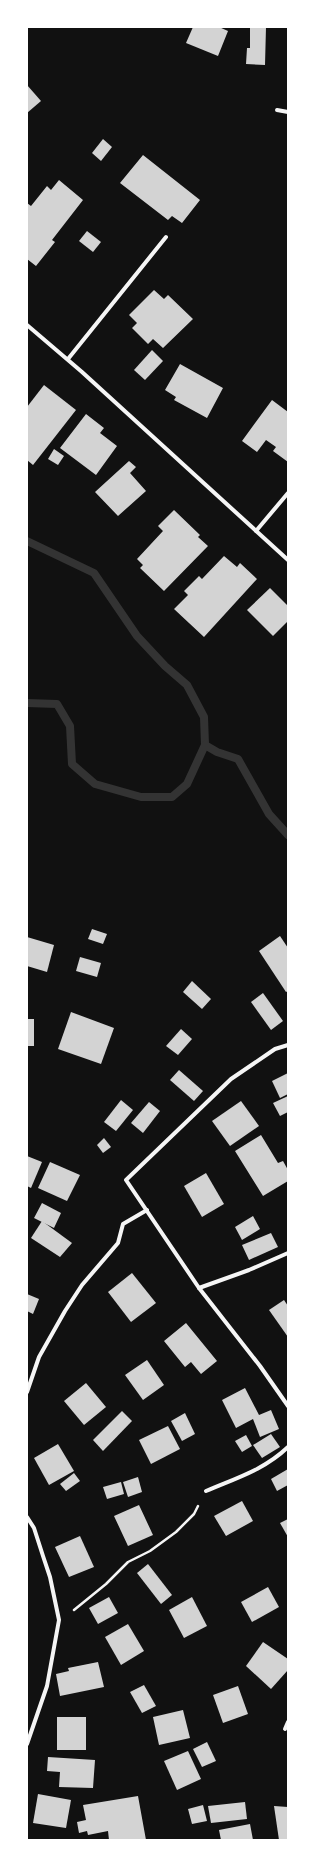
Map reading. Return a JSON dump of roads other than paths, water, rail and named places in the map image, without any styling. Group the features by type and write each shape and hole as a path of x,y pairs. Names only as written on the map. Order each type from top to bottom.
{"street":[{"path":"277,110 288,112"},
{"path":"68,359 166,237"},
{"path":"27,325 68,359 288,560"},
{"path":"256,531 288,493"},
{"path":"288,1045 275,1049 231,1079 126,1180 199,1288 260,1366 288,1406"},
{"path":"27,1392 39,1357 65,1311 82,1285 118,1243 123,1224 147,1210"},
{"path":"199,1288 249,1270 288,1253"},
{"path":"206,1491 255,1472 269,1464 288,1447"},
{"path":"27,1517 34,1528 50,1577 59,1620 47,1686 27,1744"},
{"path":"285,1729 288,1722"}],"waterway":[{"path":"27,541 94,573 137,636 165,666 187,685 204,717 205,745"},
{"path":"27,703 57,704 70,726 72,764 95,784 141,797 172,797 187,784 205,745 217,752 238,759 269,814 288,835"}]}
